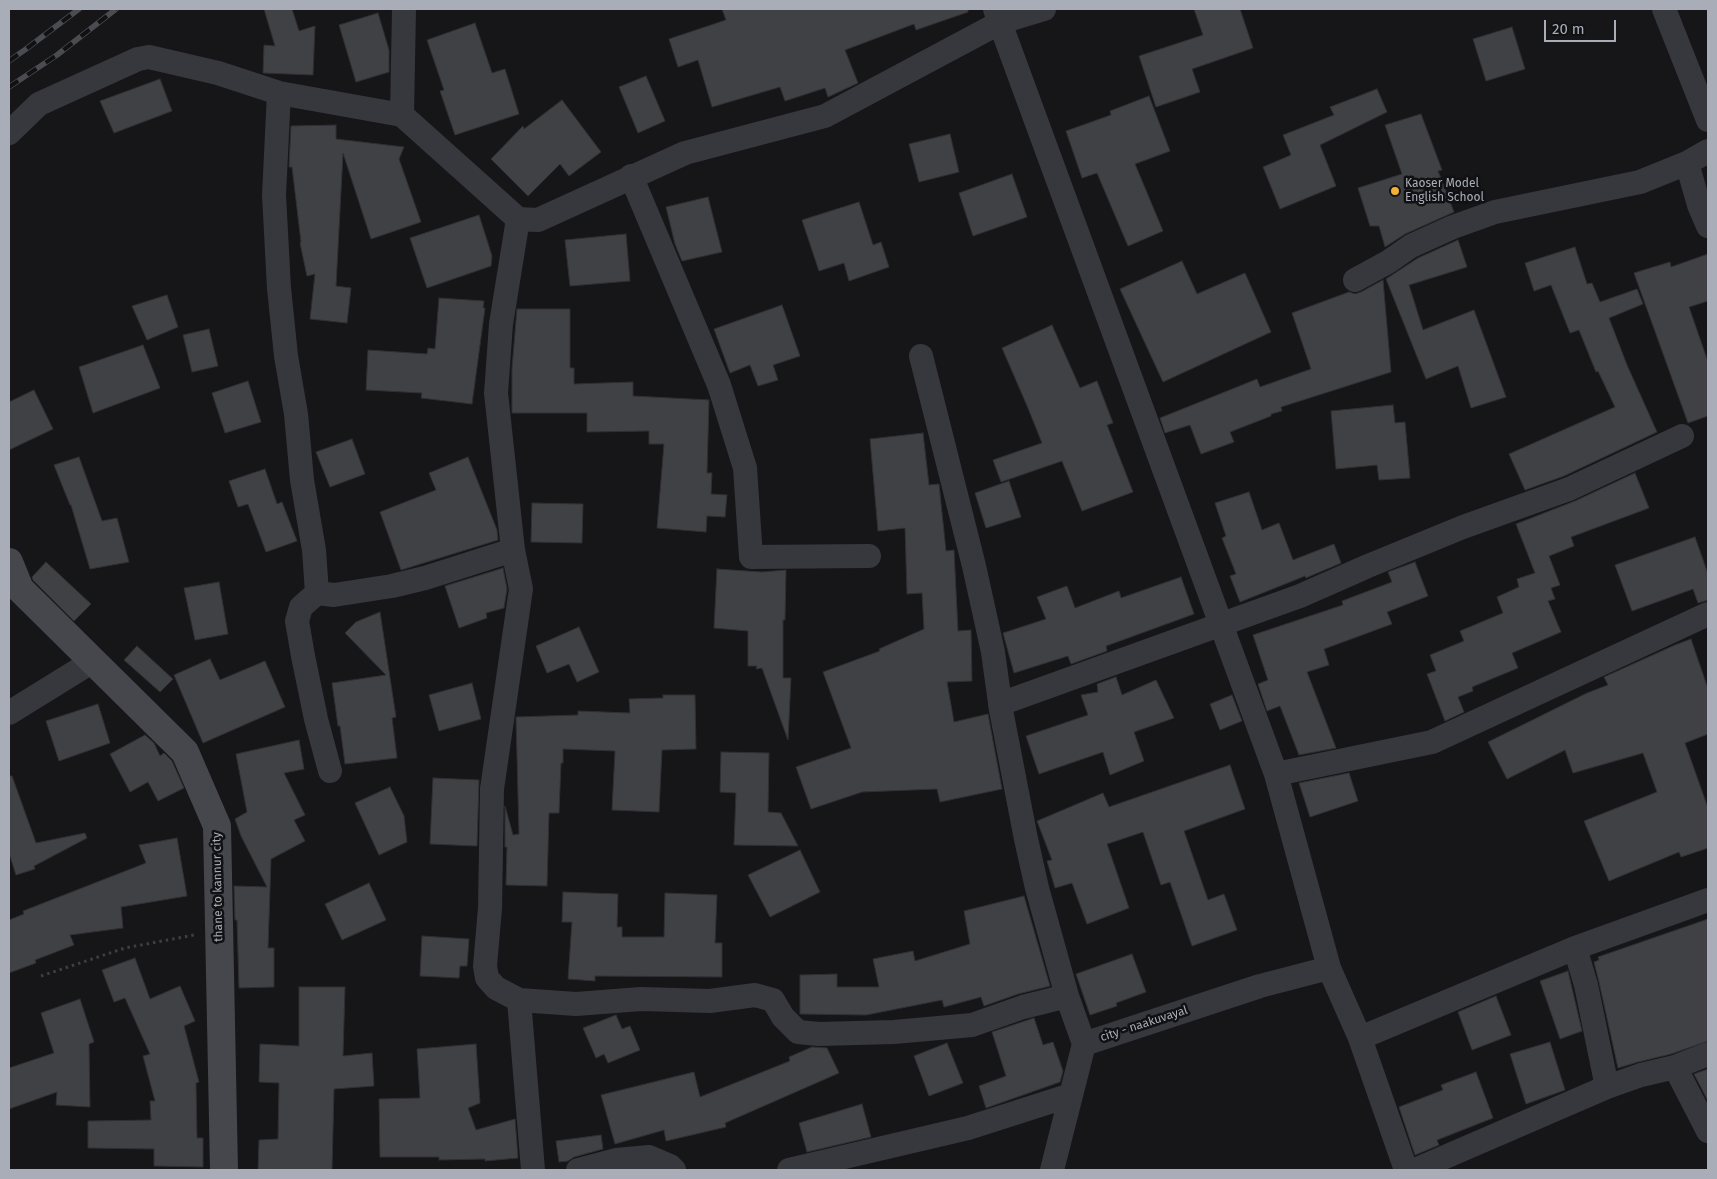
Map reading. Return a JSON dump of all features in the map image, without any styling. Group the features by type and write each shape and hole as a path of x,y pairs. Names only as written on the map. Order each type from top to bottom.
{"street":[{"path":"402,115 404,9"},
{"path":"9,133 39,104 138,59 149,57 218,73 279,93 402,115 518,219 538,220 685,152 825,116 998,16 1044,9"},
{"path":"1664,9 1708,120"},
{"path":"998,16 1276,774 1329,968 1360,1038 1406,1170"},
{"path":"279,93 274,195 279,288 286,356 296,414 302,480 314,550 317,593"},
{"path":"1355,280 1388,262 1411,246 1453,227 1495,212 1640,182 1708,151"},
{"path":"1687,162 1699,205 1708,226"},
{"path":"631,176 719,385 745,468 751,557 869,556"},
{"path":"518,219 501,324 496,393 514,550 521,589 492,789 490,908 485,966 487,978 496,988 519,1000 576,1004 641,999 710,1001 755,996 773,1000 783,1017 798,1032 819,1034 894,1032 972,1025 1023,1007 1067,996"},
{"path":"920,356 974,566 993,652 1000,704 1028,847 1067,996 1084,1044"},
{"path":"1000,704 1300,596 1463,527 1569,489 1682,436"},
{"path":"330,771 316,719 297,621 301,607 317,593 334,595 392,586 425,578 514,550"},
{"name":"thane to kannur city","path":"9,562 20,589 185,752 217,826 224,1170"},
{"path":"1276,774 1432,742 1708,614"},
{"path":"9,713 93,661"},
{"path":"1360,1038 1575,948 1708,900"},
{"path":"1575,948 1586,985 1607,1088"},
{"name":"city - naakuvayal","path":"1052,1170 1084,1044 1260,986 1329,968"},
{"path":"519,1000 533,1170"},
{"path":"1416,1170 1607,1088 1641,1075 1675,1067 1708,1054"},
{"path":"1675,1067 1708,1131"},
{"path":"789,1170 968,1128 1072,1095"},
{"path":"578,1170 616,1160 649,1157 670,1166 674,1170"}],"path":[{"path":"41,976 125,948 219,931"}],"building":[{"path":"264,9 292,9 299,31 315,26 313,75 263,73 264,45 275,46"},
{"path":"722,9 968,9 968,12 916,30 914,24 845,50 858,83 828,97 825,88 785,101 780,87 712,107 698,60 678,67 669,39 726,20"},
{"path":"1194,9 1240,9 1253,48 1192,69 1200,92 1156,107 1139,56 1203,35"},
{"path":"378,13 389,50 389,72 356,82 339,25"},
{"path":"475,23 492,73 505,69 519,114 455,135 440,91 444,90 427,40"},
{"path":"1512,27 1525,69 1486,81 1473,39"},
{"path":"646,76 665,121 638,133 619,87"},
{"path":"160,79 172,111 114,133 100,101"},
{"path":"1377,89 1387,112 1320,145 1336,186 1280,209 1263,167 1291,155 1283,135 1334,115 1330,107"},
{"path":"1149,96 1170,151 1135,164 1163,231 1128,246 1097,173 1082,178 1066,131 1111,115 1110,111"},
{"path":"562,100 601,152 569,176 560,164 528,196 491,159 523,126 524,129"},
{"path":"1421,114 1442,170 1438,171 1454,212 1405,234 1385,247 1379,226 1370,226 1358,188 1402,174 1385,125"},
{"path":"336,125 336,139 404,147 399,159 421,222 371,239 343,153 336,286 351,288 347,323 310,319 315,274 307,276 300,243 292,167 289,167 291,126"},
{"path":"950,134 959,172 919,182 909,144"},
{"path":"1012,174 1027,217 973,236 959,193"},
{"path":"708,197 722,252 682,261 675,244 666,207"},
{"path":"859,202 873,245 881,242 889,267 849,281 844,263 819,271 802,220"},
{"path":"479,215 492,256 491,266 427,288 410,238"},
{"path":"626,234 630,281 570,286 565,240"},
{"path":"1458,240 1467,267 1409,285 1423,330 1474,310 1506,397 1471,408 1458,366 1426,379 1386,279 1418,258"},
{"path":"1575,247 1587,284 1592,283 1600,302 1637,289 1643,304 1609,318 1627,365 1657,432 1564,476 1525,490 1509,454 1615,407 1598,371 1596,372 1579,330 1570,333 1551,285 1534,291 1525,263"},
{"path":"1708,254 1708,301 1689,307 1708,362 1708,416 1688,423 1634,273 1670,262 1671,267"},
{"path":"1182,261 1197,294 1245,273 1271,332 1163,382 1120,289"},
{"path":"1383,280 1391,372 1281,407 1282,411 1230,432 1234,442 1201,454 1190,425 1165,433 1160,418 1257,379 1260,387 1311,369 1292,313 1349,292 1355,294 1361,292"},
{"path":"167,295 178,327 147,340 132,306"},
{"path":"439,298 484,301 483,308 485,308 472,404 421,398 422,393 366,390 368,350 427,354 428,348 435,349"},
{"path":"782,305 800,356 773,365 778,380 758,386 750,365 730,373 714,329"},
{"path":"517,309 570,309 570,368 574,368 574,384 633,382 633,396 709,400 707,473 712,473 711,494 727,495 725,517 707,516 706,532 657,528 664,444 649,444 649,431 587,432 587,413 512,413 512,368"},
{"path":"1052,325 1080,388 1097,381 1113,423 1107,425 1133,492 1082,511 1062,461 1001,482 993,460 1042,443 1002,348"},
{"path":"209,329 218,366 192,372 183,335"},
{"path":"143,345 160,388 93,413 79,367"},
{"path":"248,381 261,422 225,433 212,393"},
{"path":"34,390 53,429 9,450 9,402"},
{"path":"1393,405 1395,423 1405,422 1410,478 1379,480 1377,465 1336,469 1331,411"},
{"path":"923,433 929,485 939,484 946,551 954,550 958,631 971,630 972,681 947,682 954,722 988,714 1002,789 940,802 937,789 862,792 811,809 796,767 851,748 823,672 880,651 879,649 924,629 922,593 907,594 905,528 878,531 870,439"},
{"path":"352,439 365,474 330,487 316,452"},
{"path":"79,457 102,521 117,518 129,562 90,569 71,505 54,465"},
{"path":"468,457 497,530 498,540 401,570 380,512 436,490 429,473"},
{"path":"265,469 277,504 282,502 297,541 266,552 248,504 238,507 229,481"},
{"path":"1635,473 1649,508 1571,537 1574,546 1549,556 1560,585 1551,588 1555,599 1548,601 1561,632 1512,653 1518,668 1472,687 1473,691 1458,697 1464,712 1445,721 1427,674 1436,671 1430,655 1464,641 1460,631 1503,613 1497,597 1519,587 1517,579 1535,573 1516,524 1575,501"},
{"path":"1009,481 1021,517 986,528 975,493"},
{"path":"1249,492 1262,530 1279,523 1293,560 1334,544 1341,563 1240,602 1230,576 1236,574 1222,538 1226,536 1215,503"},
{"path":"532,503 583,504 582,543 531,542"},
{"path":"1695,537 1708,574 1708,600 1698,603 1693,589 1632,611 1615,565"},
{"path":"46,562 91,604 74,621 33,580 32,577"},
{"path":"1415,562 1428,596 1387,612 1392,624 1324,649 1329,665 1307,672 1336,748 1299,755 1280,706 1267,711 1258,684 1268,680 1253,635 1343,605 1342,601 1392,582 1388,572"},
{"path":"503,568 507,589 504,608 486,613 487,618 459,628 445,586"},
{"path":"717,569 762,572 786,570 785,620 783,620 783,678 791,678 788,740 762,668 756,669 757,666 748,666 748,631 714,628"},
{"path":"1181,577 1194,614 1106,646 1107,651 1071,664 1068,656 1014,673 1003,633 1046,619 1037,597 1067,586 1075,608 1119,591 1121,598"},
{"path":"219,582 228,634 195,640 184,588"},
{"path":"380,612 396,717 392,718 397,758 345,764 332,683 386,675 345,633 356,622"},
{"path":"579,627 599,672 577,682 569,664 547,673 536,646"},
{"path":"1691,639 1708,689 1708,734 1685,743 1708,808 1708,848 1681,857 1679,852 1609,881 1584,821 1657,792 1643,753 1573,773 1565,750 1507,779 1488,742 1587,693 1608,685 1604,677"},
{"path":"137,646 173,679 160,692 124,660"},
{"path":"210,659 220,680 265,661 285,707 203,743 174,675"},
{"path":"1116,677 1122,695 1156,680 1174,718 1134,732 1144,761 1110,775 1103,752 1039,774 1026,736 1088,715 1081,695 1098,692 1097,684"},
{"path":"472,683 481,719 439,731 429,695"},
{"path":"663,695 695,695 696,749 662,750 659,812 612,810 615,751 563,749 559,813 549,813 547,886 506,885 505,806 513,835 519,834 516,717 578,715 578,711 630,713 629,699 663,698"},
{"path":"1232,695 1242,721 1220,730 1210,704"},
{"path":"98,704 110,743 59,761 46,721"},
{"path":"145,735 154,743 160,756 164,753 172,761 184,788 158,801 148,782 130,792 110,754"},
{"path":"299,740 304,769 284,773 305,815 294,820 305,841 271,859 268,948 274,948 274,987 239,988 234,886 267,887 241,836 235,819 247,812 236,754"},
{"path":"721,752 769,753 768,812 781,813 798,846 734,845 736,793 720,792"},
{"path":"1230,765 1245,809 1184,831 1208,900 1224,894 1237,930 1192,946 1170,882 1161,885 1143,832 1107,844 1129,908 1087,924 1072,883 1055,888 1047,861 1052,860 1037,821 1103,793 1109,807"},
{"path":"1349,773 1358,801 1310,817 1299,783"},
{"path":"9,776 12,776 36,843 85,833 87,838 34,866 35,869 16,875 9,853"},
{"path":"433,778 479,780 477,846 430,844"},
{"path":"390,787 404,816 407,842 379,855 355,803"},
{"path":"177,838 187,896 121,907 123,928 70,935 74,945 35,960 36,963 9,973 9,920 24,914 23,911 146,863 139,845"},
{"path":"800,850 820,892 770,917 748,875"},
{"path":"369,883 386,920 342,940 325,904"},
{"path":"563,892 618,894 617,927 622,927 622,937 664,937 665,893 717,895 715,943 722,943 722,977 595,976 595,981 568,979 572,922 562,922"},
{"path":"1024,896 1050,986 1018,994 984,1006 981,997 944,1007 942,1000 866,1015 800,1014 800,975 837,974 837,987 879,987 873,959 913,951 915,961 970,944 964,911"},
{"path":"1708,919 1708,1041 1671,1054 1618,1068 1594,962 1599,960 1598,957"},
{"path":"422,936 469,939 467,966 460,966 459,978 420,976"},
{"path":"1132,954 1146,992 1116,1003 1117,1006 1090,1015 1076,974"},
{"path":"135,958 150,999 180,986 195,1021 184,1026 199,1082 196,1083 197,1138 203,1138 203,1167 154,1166 154,1149 88,1148 88,1121 151,1120 150,1101 155,1101 143,1056 150,1054 125,998 114,1002 102,970"},
{"path":"1568,971 1582,1031 1560,1039 1540,981"},
{"path":"299,987 345,987 343,1056 372,1053 374,1086 334,1089 332,1170 258,1170 259,1140 278,1139 279,1083 259,1082 260,1044 299,1046"},
{"path":"1496,996 1511,1035 1472,1050 1458,1012"},
{"path":"80,999 94,1042 89,1044 90,1107 56,1105 57,1092 9,1109 9,1068 54,1053 41,1013"},
{"path":"616,1015 622,1029 630,1026 640,1050 608,1063 604,1054 596,1058 583,1028"},
{"path":"1034,1018 1043,1045 1053,1042 1063,1071 1060,1082 986,1108 979,1086 1006,1076 992,1032"},
{"path":"1550,1042 1565,1090 1526,1104 1510,1054"},
{"path":"947,1043 963,1083 929,1096 914,1056"},
{"path":"476,1044 480,1103 468,1108 476,1130 515,1119 518,1158 485,1161 485,1159 439,1160 439,1157 380,1157 379,1099 420,1098 417,1049"},
{"path":"812,1047 827,1048 839,1073 725,1123 726,1127 666,1141 664,1130 615,1144 601,1095 694,1072 700,1097 790,1061 789,1057"},
{"path":"1708,1069 1708,1101 1694,1074"},
{"path":"1476,1072 1493,1118 1437,1140 1439,1145 1415,1155 1399,1107 1443,1090 1441,1085"},
{"path":"862,1104 871,1137 807,1152 799,1123"},
{"path":"601,1135 603,1149 574,1157 568,1161 559,1162 556,1141"}],"railway":[{"path":"9,61 79,9"},
{"path":"9,87 57,55 116,9"}],"place":[{"name":"Kaoser Model English School","path":"1395,191"}]}
